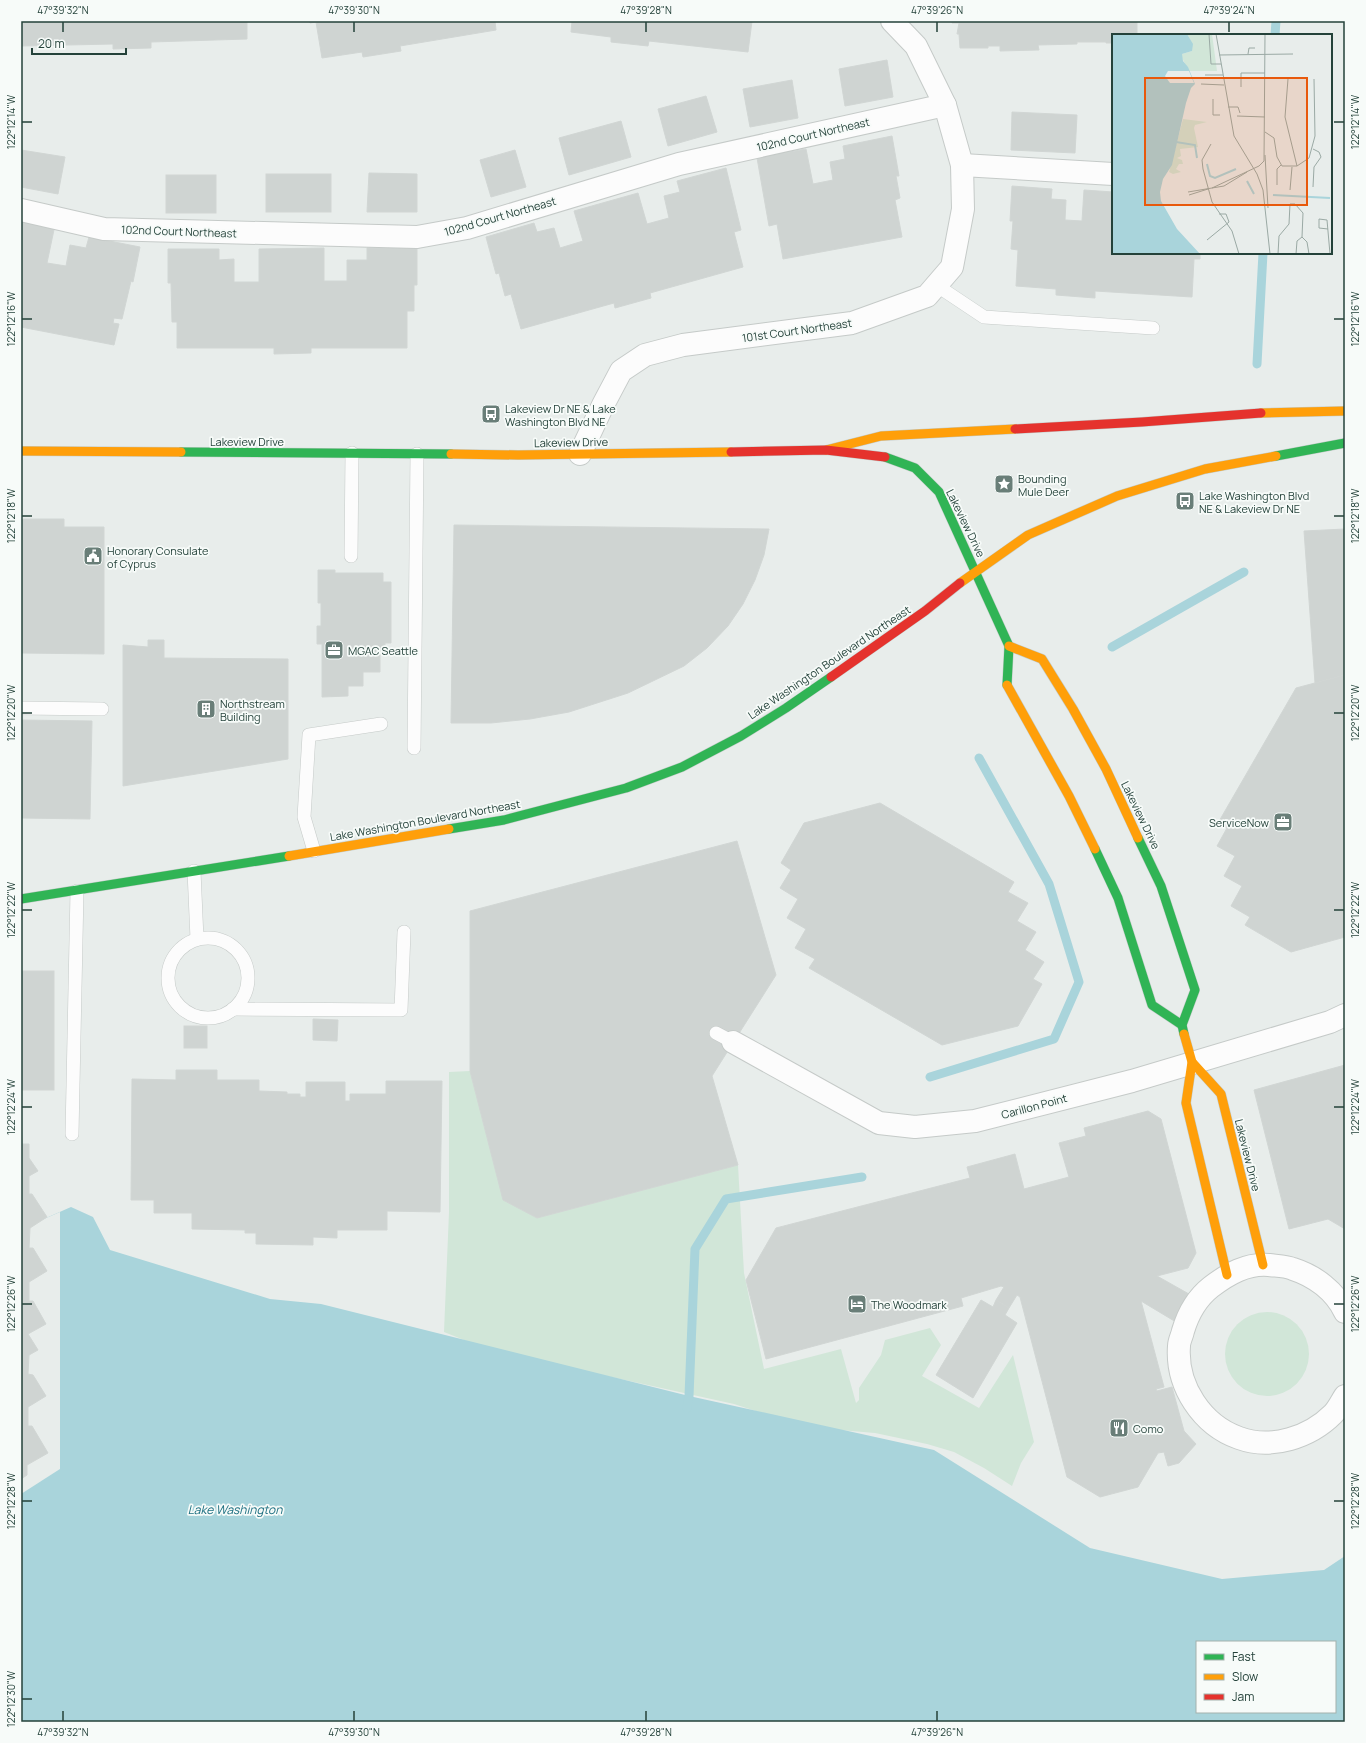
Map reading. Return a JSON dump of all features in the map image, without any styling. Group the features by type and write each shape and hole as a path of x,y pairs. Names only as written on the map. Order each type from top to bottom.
{"street":[{"name":"101st Court Northeast","path":"580,454 621,371 645,354 683,345 852,323 927,296 952,266 963,209 962,165 946,105 916,46 892,21"},
{"name":"102nd Court Northeast","path":"21,210 104,229 417,238 467,228 679,164 946,105"},
{"path":"962,165 1112,174"},
{"path":"826,450 881,436 1142,422 1257,413 1345,411"},
{"name":"Lake Washington Boulevard Northeast","path":"21,899 504,820 626,788 682,767 741,736 786,708 925,611 975,571 1028,535 1117,496 1205,469 1345,443"},
{"name":"Lakeview Drive","path":"21,451 352,454 580,454 826,450 890,458 915,468 939,492 1009,646 1007,686 1069,796 1118,898 1152,1005 1182,1025"},
{"name":"Lakeview Drive","path":"1009,646 1042,659 1097,754 1136,830 1161,886 1195,990 1182,1025 1192,1062 1186,1103 1227,1275"},
{"name":"Carillon Point","path":"724,1037 879,1123 914,1127 975,1121 1132,1081 1330,1022 1345,1015"},
{"name":"Lakeview Drive","path":"1192,1062 1221,1094 1263,1265"},
{"path":"1345,1312 1340,1302 1319,1281 1292,1268 1263,1265 1244,1268 1227,1275 1203,1293 1187,1317 1179,1346 1182,1375 1193,1403 1214,1424 1240,1438 1265,1443 1291,1440 1315,1430 1334,1413 1345,1396"}],"lane":[{"path":"936,285 984,317 1153,328"},
{"path":"351,556 352,454"},
{"path":"414,748 417,454"},
{"path":"21,708 102,709"},
{"path":"314,851 304,817 309,735 381,724"},
{"path":"194,871 197,939"},
{"path":"72,1134 77,891"},
{"path":"233,1009 401,1010 404,932"},
{"path":"211,938 224,941 235,949 244,960 248,973 247,986 242,999 233,1009 221,1016 208,1018 194,1015 183,1009 174,999 168,976 171,963 177,952 186,944 197,939 211,938"}],"green space":[{"path":"470,1071 504,1200 537,1218 738,1165 744,1273 764,1369 841,1349 856,1403 859,1400 859,1388 881,1355 885,1340 930,1328 941,1345 922,1376 979,1408 1013,1355 1034,1442 1021,1463 1012,1486 984,1468 954,1452 927,1444 875,1433 804,1427 734,1404 489,1350 444,1332 449,1212 449,1072"},
{"path":"1267,1312 1283,1315 1297,1324 1306,1338 1309,1354 1306,1370 1297,1384 1283,1393 1267,1396 1251,1393 1237,1384 1228,1370 1225,1354 1228,1338 1237,1324 1251,1315"}],"water":[{"name":"Lake Washington","path":"71,1207 93,1217 110,1250 270,1299 321,1304 689,1396 934,1450 1090,1548 1222,1579 1324,1570 1345,1556 1345,1722 21,1722 21,1229"}],"pier":[{"path":"60,1212 60,1469 21,1494 21,1229"}],"building":[{"path":"21,21 247,21 247,39 151,42 151,48 113,49 113,44 21,46"},
{"path":"309,21 495,21 496,30 400,46 401,51 363,57 362,52 322,58 316,22 310,23"},
{"path":"572,21 752,21 748,52 649,41 648,46 611,42 611,37 571,32"},
{"path":"952,21 1137,21 1137,34 1112,34 1112,43 1077,42 1077,44 1038,45 1039,50 1000,51 1000,46 988,46 988,48 960,48 959,34 957,34 959,23 952,23"},
{"path":"887,60 893,97 845,106 839,69"},
{"path":"792,80 798,118 750,127 743,89"},
{"path":"706,96 717,132 668,146 658,109"},
{"path":"1012,112 1077,115 1075,153 1011,150"},
{"path":"621,121 631,157 569,175 559,138"},
{"path":"892,136 899,176 896,176 900,198 895,200 902,237 783,259 777,224 769,226 757,158 806,149 813,184 833,180 830,162 845,159 843,146"},
{"path":"21,150 65,157 58,194 21,187"},
{"path":"515,150 526,187 491,197 480,160"},
{"path":"726,168 741,230 734,232 743,267 650,293 651,298 615,308 614,303 521,329 511,294 505,296 499,273 496,274 486,237 534,223 537,232 554,228 560,248 583,241 574,211 638,193 647,224 669,218 664,196 680,192 677,181"},
{"path":"369,173 417,174 417,212 367,212"},
{"path":"266,174 331,174 331,212 266,212"},
{"path":"166,175 216,175 216,213 166,213"},
{"path":"1012,186 1052,189 1051,199 1066,200 1065,220 1082,221 1084,190 1112,192 1112,254 1200,254 1200,259 1194,259 1192,297 1095,291 1095,298 1056,295 1056,289 1016,286 1018,250 1011,249 1013,221 1010,221"},
{"path":"21,218 55,225 47,263 66,266 70,245 86,248 89,237 140,247 133,282 131,281 122,319 114,318 113,323 119,324 114,345 21,327"},
{"path":"324,248 324,281 347,281 347,260 367,260 367,248 417,248 417,285 414,285 414,311 407,311 407,348 311,348 311,353 274,354 274,348 177,348 177,322 172,322 171,283 168,283 168,249 219,249 219,260 234,259 234,282 259,282 259,249"},
{"path":"64,519 64,527 104,527 104,654 21,653 21,520"},
{"path":"454,525 769,529 764,555 755,580 743,604 728,626 707,648 684,666 628,693 569,712 530,719 491,723 451,723"},
{"path":"1345,529 1345,675 1315,683 1304,531"},
{"path":"318,570 335,570 335,573 383,573 383,582 391,582 391,643 385,643 385,651 380,651 380,672 363,672 363,686 348,686 348,696 322,697 322,644 317,644 317,626 321,626 321,603 318,603"},
{"name":"Northstream Building","path":"148,640 164,640 164,658 288,659 288,759 123,786 123,645 148,647"},
{"path":"1345,675 1345,937 1291,952 1245,925 1250,917 1231,906 1242,886 1224,876 1235,856 1217,846 1227,828 1218,823 1296,688"},
{"path":"21,720 92,721 90,819 21,818"},
{"path":"880,803 1014,882 1008,892 1028,903 1017,921 1036,932 1025,950 1044,962 1033,979 1042,984 1018,1026 942,1045 809,968 815,959 795,948 806,929 787,918 798,899 780,888 791,870 781,863 804,823"},
{"path":"737,841 776,975 712,1076 738,1165 537,1218 503,1200 470,1071 470,911"},
{"path":"21,971 54,971 54,1090 21,1090"},
{"path":"313,1019 338,1020 337,1041 313,1040"},
{"path":"184,1026 207,1026 207,1048 184,1048"},
{"path":"1345,1065 1345,1229 1328,1219 1289,1229 1254,1090"},
{"path":"176,1070 217,1070 217,1080 259,1080 259,1091 287,1092 287,1094 300,1094 300,1097 306,1097 306,1082 345,1082 345,1101 350,1101 350,1094 386,1094 386,1081 442,1081 440,1212 387,1211 387,1230 337,1230 337,1238 313,1237 313,1245 256,1244 256,1233 245,1233 245,1230 192,1229 192,1213 154,1213 154,1200 131,1200 132,1079 176,1080"},
{"name":"The Woodmark","path":"1148,1111 1161,1119 1196,1253 1188,1268 1157,1276 1196,1298 1181,1325 1141,1301 1164,1387 1156,1389 1157,1391 1172,1387 1184,1431 1196,1444 1179,1463 1168,1466 1164,1452 1158,1453 1138,1487 1100,1497 1067,1477 1020,1297 1017,1295 1009,1308 996,1300 1004,1287 1001,1286 961,1298 963,1306 766,1359 746,1280 776,1228 970,1178 967,1167 1015,1154 1024,1189 1069,1177 1059,1143 1086,1136 1084,1128"},
{"path":"21,1120 22,1144 29,1144 29,1158 38,1171 29,1176 29,1194 32,1194 47,1217 30,1228 29,1248 33,1248 47,1271 29,1282 29,1301 33,1301 46,1324 28,1334 38,1350 29,1355 28,1374 33,1375 46,1396 28,1407 28,1426 32,1426 48,1453 27,1465 27,1475 21,1479"},
{"path":"981,1300 993,1307 996,1300 1009,1308 1005,1315 1017,1323 973,1398 936,1375"}],"waterway":[{"path":"1275,34 1276,21"},
{"path":"1257,364 1263,254"},
{"path":"1112,647 1244,572"},
{"path":"930,1077 1054,1039 1079,982 1049,884 979,758"},
{"path":"687,1408 689,1396 695,1249 726,1199 862,1177"}],"traffic: fast":[{"path":"1276,456 1345,443"},
{"path":"181,452 451,454"},
{"path":"885,457 915,468 939,492 1009,646 1007,685"},
{"path":"449,829 504,820 626,788 682,767 741,736 786,708 831,677"},
{"path":"1138,838 1161,886 1195,990 1182,1025 1184,1034"},
{"path":"1095,849 1118,898 1152,1005 1182,1025"},
{"path":"21,899 289,856"}],"traffic: slow":[{"path":"1261,413 1345,411"},
{"path":"826,450 881,436 1015,429"},
{"path":"21,451 181,452"},
{"path":"451,454 518,455 731,452"},
{"path":"960,583 1028,535 1117,496 1205,469 1276,456"},
{"path":"1009,646 1042,659 1073,709 1106,769 1138,838"},
{"path":"1007,685 1069,796 1095,849"},
{"path":"289,856 449,829"},
{"path":"1184,1034 1192,1062 1186,1103 1227,1275"},
{"path":"1192,1062 1221,1094 1263,1265"}],"traffic: jam":[{"path":"1015,429 1142,422 1261,413"},
{"path":"731,452 826,450 885,457"},
{"path":"831,677 925,611 960,583"}],"place":[{"name":"Lakeview Dr NE & Lake Washington Blvd NE","path":"491,414"},
{"name":"Bounding Mule Deer","path":"1004,484"},
{"name":"Lake Washington Blvd NE & Lakeview Dr NE","path":"1185,501"},
{"name":"Honorary Consulate of Cyprus","path":"93,556"},
{"name":"MGAC Seattle","path":"334,650"},
{"name":"Northstream Building","path":"206,709"},
{"name":"ServiceNow","path":"1283,822"},
{"name":"The Woodmark","path":"857,1304"},
{"name":"Como","path":"1119,1428"}]}
